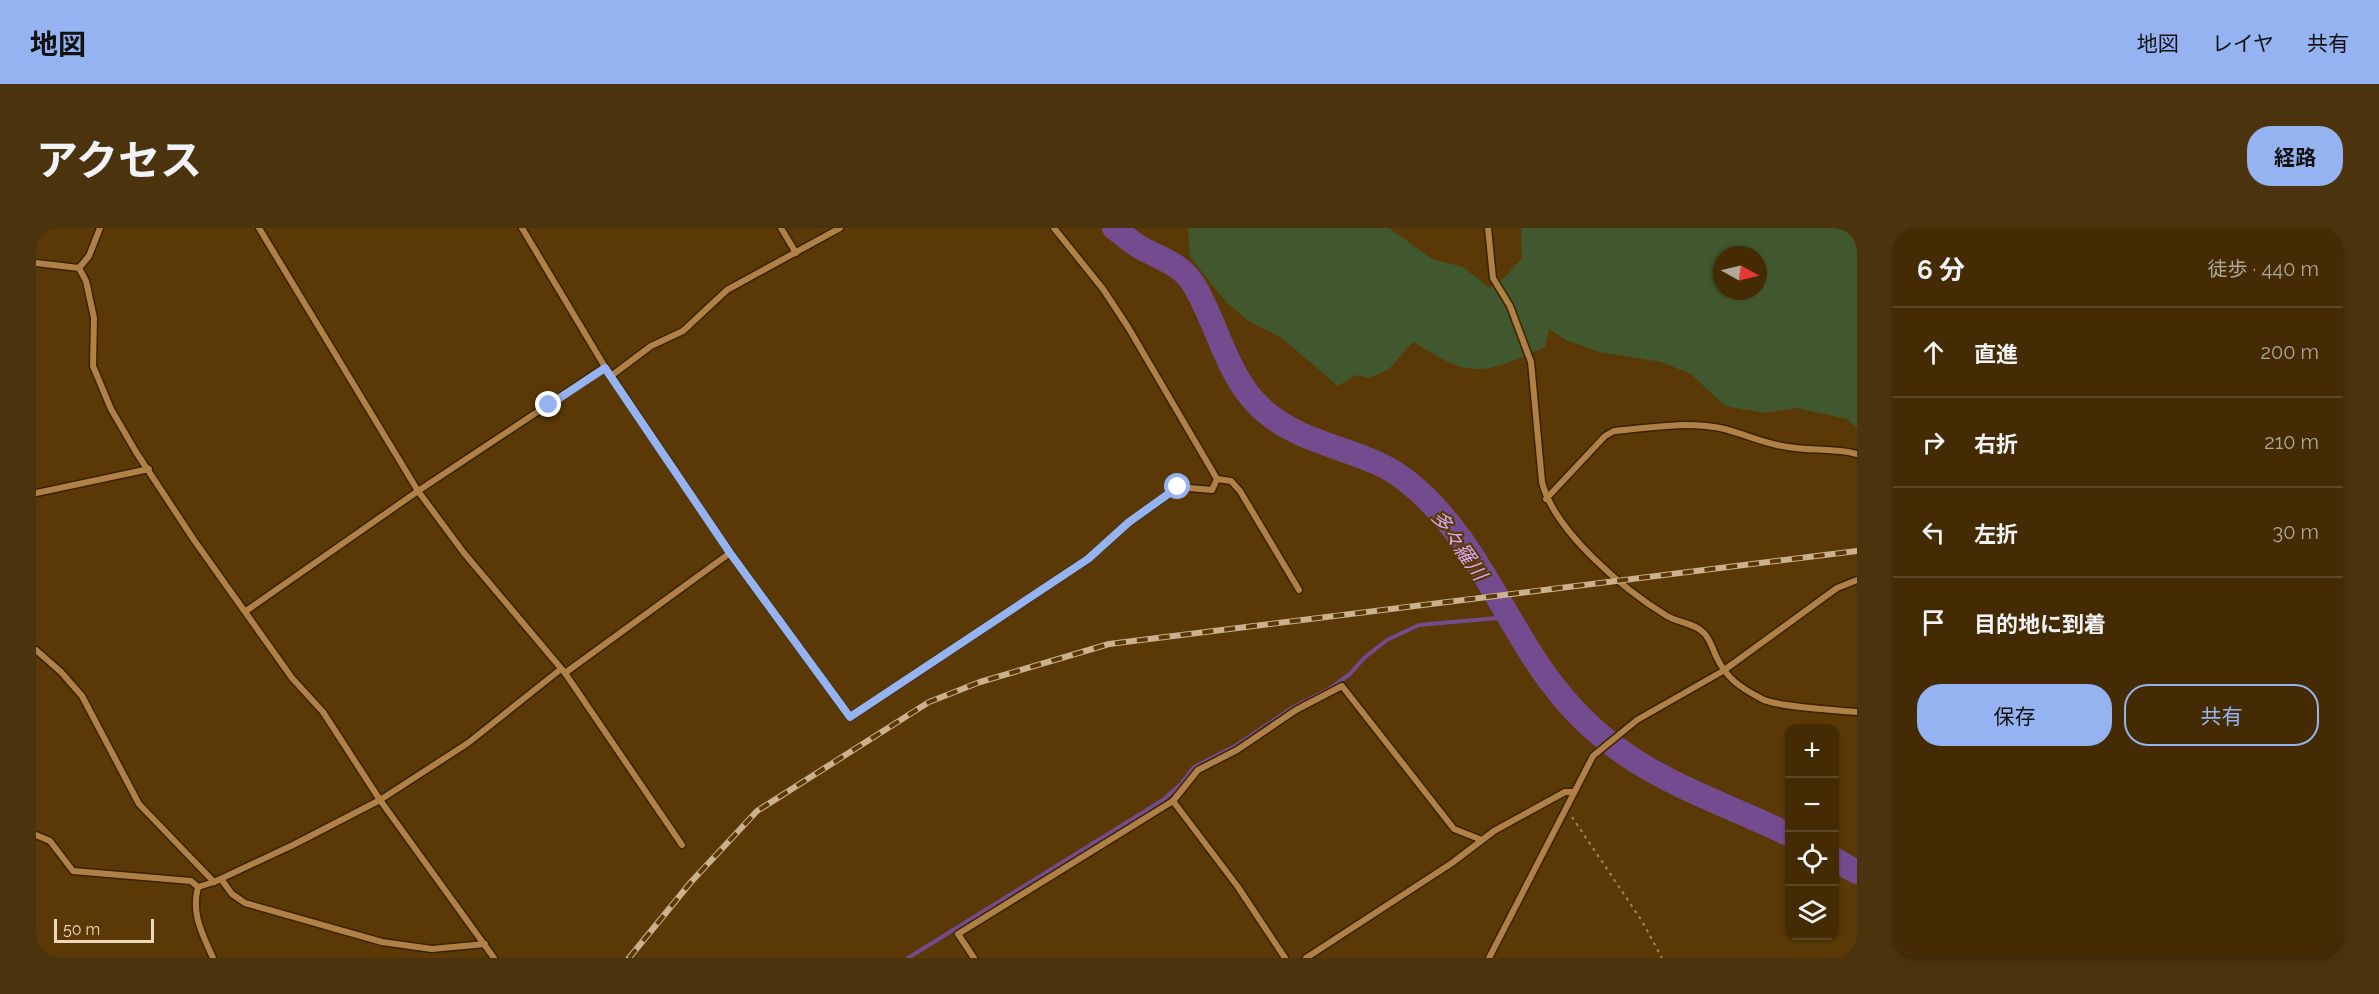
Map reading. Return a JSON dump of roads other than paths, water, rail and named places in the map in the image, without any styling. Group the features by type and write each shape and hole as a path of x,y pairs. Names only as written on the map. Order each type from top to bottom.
{"street":[{"path":"79,268 89,256 100,228"},
{"path":"259,228 418,491 464,554 563,671 682,845"},
{"path":"522,228 610,376 730,553 850,717 1088,559 1129,522 1178,487 1212,490 1217,479"},
{"path":"781,228 796,253"},
{"path":"610,376 651,346 683,331 727,290 840,228"},
{"path":"1054,228 1103,289 1122,317 1217,479"},
{"path":"1488,228 1493,278 1510,306 1531,362 1542,482 1546,499 1555,514 1593,558 1668,617 1695,627 1706,635 1729,680 1765,701 1857,712"},
{"path":"36,263 79,268"},
{"path":"79,268 86,281 94,318 93,366 111,409 194,540 292,678 323,712 380,800 495,958"},
{"path":"246,611 418,491 605,368"},
{"path":"1546,499 1605,436 1614,431 1671,425 1701,426 1788,447 1857,454"},
{"path":"36,493 149,469"},
{"path":"1217,479 1231,481 1240,491 1299,590"},
{"path":"198,887 218,881 380,800 468,743 563,671 730,553"},
{"path":"1489,958 1593,756 1637,720 1723,671 1837,588 1857,580"},
{"path":"36,650 61,672 82,696 140,804 218,881 245,903 381,942 432,949 485,944"},
{"path":"974,958 958,934 1173,801 1198,770 1237,750 1296,710 1342,686 1454,829 1482,840"},
{"path":"1306,958 1482,840 1565,792 1574,792"},
{"path":"1173,801 1238,887 1285,958"},
{"path":"36,835 50,840 73,871 190,881 198,887"},
{"path":"198,887 194,902 196,920 213,958"}],"waterway":[{"name":"多々羅川","path":"1114,228 1137,245 1166,260 1189,278 1202,300 1239,380 1261,408 1278,422 1297,432 1374,461 1391,470 1432,504 1471,554 1520,636 1556,689 1581,718 1607,741 1663,777 1785,833"},
{"path":"908,958 1163,800 1181,784 1194,767 1235,746 1292,708 1329,689 1350,674 1364,658 1387,640 1419,625 1509,617"},
{"name":"多々羅川","path":"1839,862 1857,872"}],"railway":[{"path":"629,958 691,882 757,811 929,702 980,682 1109,644 1857,551"}]}
